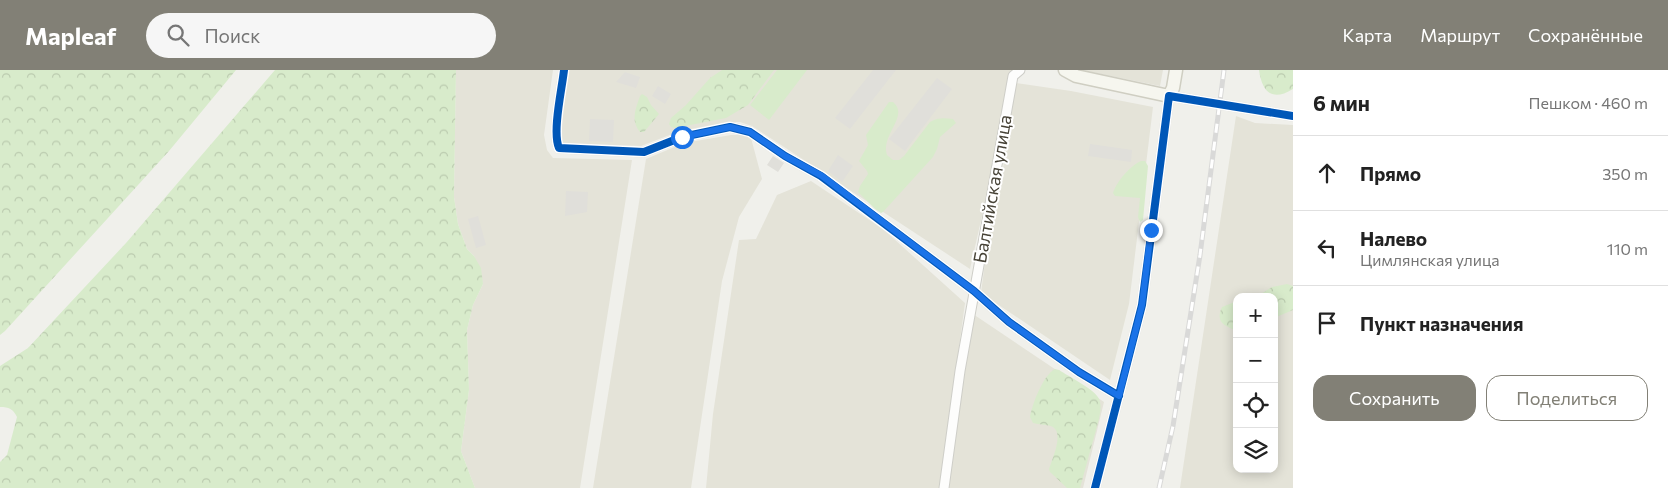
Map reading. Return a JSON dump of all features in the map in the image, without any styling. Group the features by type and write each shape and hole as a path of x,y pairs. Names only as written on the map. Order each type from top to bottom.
{"main road":[{"path":"1065,70 1076,76 1169,96 1173,88 1176,70"}],"street":[{"path":"564,70 556,140 559,148 644,152 682,137 730,127 750,132 785,156 822,176 974,291 1009,322 1079,372 1119,396"},
{"name":"Балтийская улица","path":"944,488 960,371 1013,76 1020,70"},
{"path":"1095,488 1142,305 1169,96 1293,116"}],"shaded area":[{"path":"456,70 553,70 544,135 547,150 553,158 632,160 580,488 475,488 461,451 469,390 467,330 473,305 483,284 474,256 467,249 458,224 454,197"},
{"path":"568,70 1015,70 970,269 752,126 740,122 729,122 680,131 641,146 560,143"},
{"path":"873,70 896,70 850,129 835,118"},
{"path":"1082,70 1163,70 1160,86"},
{"path":"625,72 640,77 636,88 616,82"},
{"path":"937,78 952,89 905,151 889,139"},
{"path":"1016,83 1071,91 1153,107 1129,304 1110,380 981,293"},
{"path":"658,86 671,94 665,104 652,96"},
{"path":"1236,116 1255,123 1293,125 1293,488 1180,488"},
{"path":"590,119 614,120 613,142 589,141"},
{"path":"731,135 751,138 762,179 739,217 722,281 691,488 593,488 646,159 684,143"},
{"path":"1090,144 1132,150 1131,162 1088,156"},
{"path":"838,155 853,166 842,182 828,171"},
{"path":"773,156 784,163 778,172 767,165"},
{"path":"811,181 883,229 965,303 940,488 706,488 713,414 739,240 756,239 777,195"},
{"path":"566,191 588,192 587,212 565,216"},
{"path":"478,216 486,245 476,248 468,219"},
{"path":"973,314 1104,402 1083,488 948,488"}],"green space":[{"path":"0,70 236,70 169,151 0,335"},
{"path":"275,70 456,70 454,197 458,224 467,249 481,268 483,284 473,305 467,330 469,390 461,451 475,488 0,488 0,462 7,455 17,417 10,409 0,407 0,366 28,348 126,243"},
{"path":"722,70 774,70 748,105 726,118 675,128 671,127 669,124 671,118 686,105 710,78"},
{"path":"777,70 807,70 769,120 750,105"},
{"path":"1259,70 1293,70 1293,89 1279,95 1269,93 1260,78"},
{"path":"642,94 647,97 659,114 644,132 640,132 635,123 635,114"},
{"path":"889,102 893,102 897,107 898,113 897,120 887,140 886,148 887,155 893,160 899,160 904,156 930,122 944,118 953,119 956,123 940,137 933,157 881,213 858,192 868,174 859,161 868,145 866,135"},
{"path":"1141,161 1145,161 1148,166 1143,220 1140,222 1138,217 1140,198 1115,196 1113,193 1124,174"},
{"path":"1287,284 1293,286 1293,310 1278,316 1278,293 1262,293 1272,287"},
{"path":"1233,303 1233,329 1220,320 1222,307"},
{"path":"1055,369 1087,387 1097,395 1100,402 1099,419 1080,488 1067,488 1050,472 1049,469 1057,441 1056,430 1051,426 1033,423 1030,417 1042,384 1046,377"}],"railway":[{"path":"1159,488 1173,426 1200,255 1224,70"}],"cycle path":[{"path":"564,70 557,121 559,148 644,152 682,137 730,127 750,132 785,156 821,176 974,291 1009,322 1079,372 1119,396"},
{"path":"1095,488 1142,305 1169,96 1293,116"}],"route":[{"path":"682,137 730,127 750,132 785,156 822,176 974,291 1009,322 1079,372 1119,396 1142,305 1151,230"}]}
